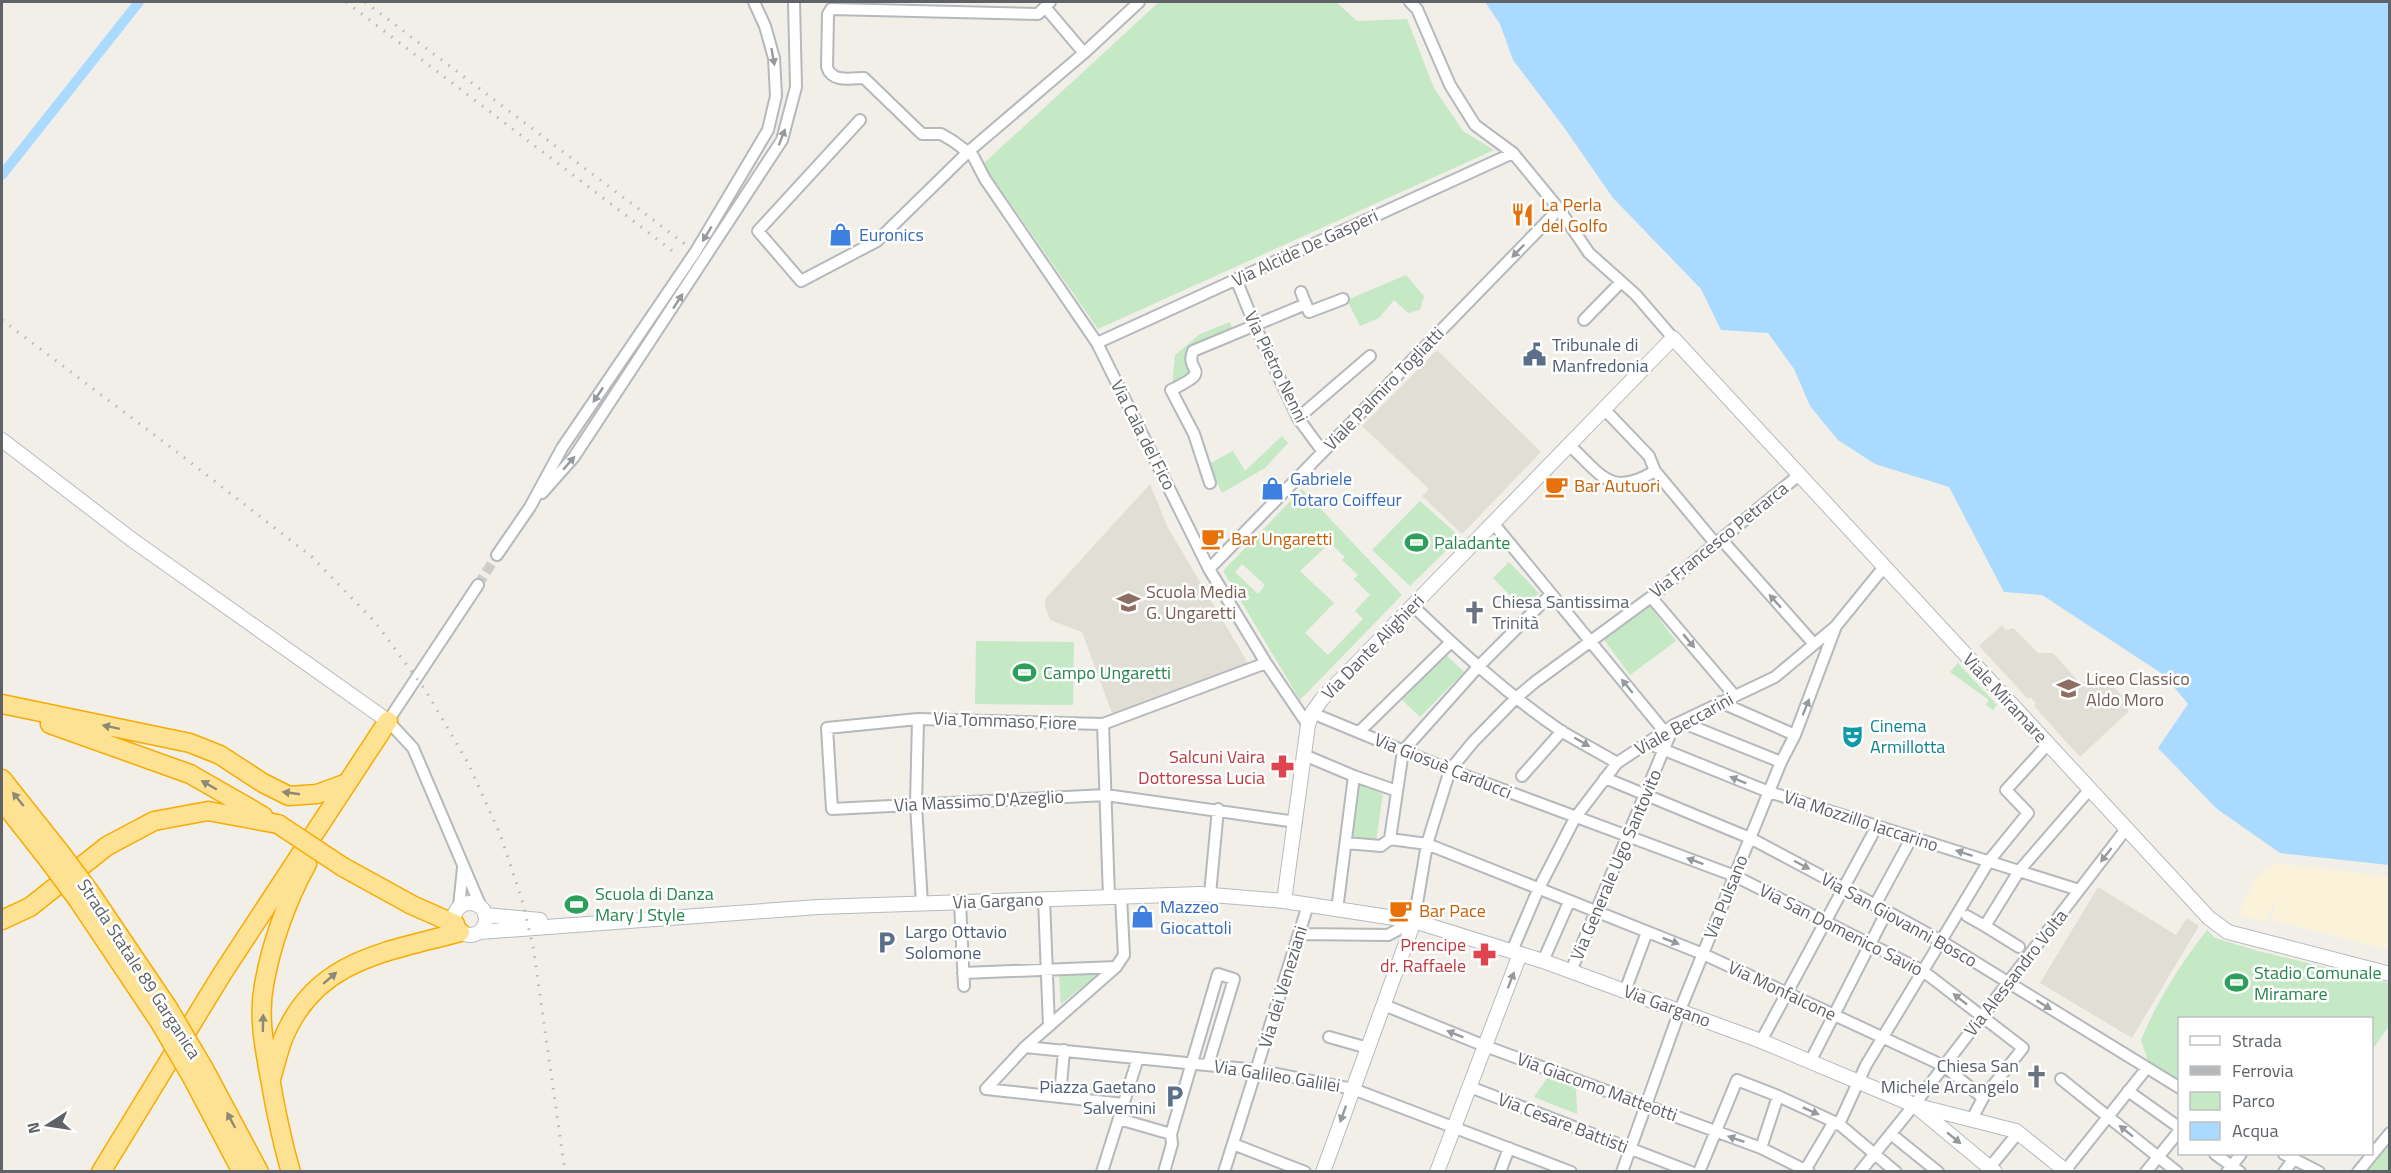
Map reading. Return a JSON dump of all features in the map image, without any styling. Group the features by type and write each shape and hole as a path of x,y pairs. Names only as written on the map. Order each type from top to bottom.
{"highway":[{"path":"2,705 190,743 220,755 263,783 289,796 317,794 347,783"},
{"path":"2,705 190,774 278,824 343,867 421,909 458,918"},
{"path":"101,1172 222,974 388,721"},
{"path":"291,1172 284,1151 263,1044 264,987 277,935 296,884 388,721"},
{"name":"Strada Statale 89 Garganica","path":"2,779 163,1015 259,1172"},
{"name":"Strada Statale 89 Garganica","path":"2,801 17,820 55,857"},
{"path":"2,808 17,820"},
{"path":"2,920 30,907 107,846 154,821 208,811 278,824"},
{"path":"271,1081 283,1038 307,997 339,970 458,918"},
{"name":"Strada Statale 89 Garganica","path":"198,1073 242,1172"},
{"path":"224,1135 234,1172"}],"street":[{"path":"497,555 530,507 562,448 696,251 768,130 776,96 774,58 765,26 754,2"},
{"path":"530,507 574,457 782,140 796,87 794,2"},
{"path":"860,120 758,231 801,281 877,241 968,152 1084,53 1139,2"},
{"path":"1410,2 1417,9 1449,85 1475,125 1513,153 1559,209 1589,253 1636,295 1673,338"},
{"path":"968,152 941,134 922,134 864,78 834,78 829,74 827,67 828,14 831,9 1038,14 1047,4 1084,53"},
{"name":"Via Cala del Fico","path":"968,152 1097,343 1209,568 1266,663 1310,719"},
{"name":"Via Alcide De Gasperi","path":"1097,343 1513,153"},
{"name":"Viale Palmiro Togliatti","path":"1209,568 1559,209"},
{"name":"Via Pietro Nenni","path":"1236,279 1298,418 1323,452"},
{"path":"1584,320 1621,282"},
{"path":"1301,292 1309,312 1343,299"},
{"path":"1210,483 1194,434 1171,390 1193,379 1196,375 1197,370 1191,358 1193,351 1306,304"},
{"name":"Via Dante Alighieri","path":"1310,719 1322,699 1673,338"},
{"name":"Viale Miramare","path":"1673,338 2210,918 2228,932 2390,974"},
{"path":"1298,418 1370,356"},
{"path":"1604,409 1649,456 1655,471 1814,644"},
{"path":"2,440 131,539 388,721 414,748 483,911 485,924 480,932 470,935 458,918 463,868"},
{"path":"1569,445 1609,481 1624,485 1655,471"},
{"name":"Via Francesco Petrarca","path":"1450,770 1473,742 1516,698 1651,597 1799,475"},
{"path":"1493,523 1590,641 1673,726 1781,762"},
{"name":"Viale Beccarini","path":"1437,1172 1485,1046 1538,890 1575,818 1617,763 1673,726 1774,677 1836,626 1884,567"},
{"path":"388,721 478,585"},
{"path":"1390,839 1403,751 1478,667 1551,594"},
{"path":"1651,597 1734,695"},
{"path":"1413,606 1478,667 1516,698 1562,731 1617,763"},
{"name":"Via Pulsano","path":"1622,1172 1680,1010 1781,762 1795,735 1836,626"},
{"path":"1359,732 1451,642"},
{"name":"Via Tommaso Fiore","path":"922,903 916,805 918,719 1103,724 1266,663"},
{"path":"1720,702 1795,735"},
{"name":"Via Massimo D'Azeglio","path":"918,719 827,728 832,809 1106,795 1218,809 1296,822"},
{"path":"1284,901 1310,719"},
{"name":"Via Giosuè Carducci","path":"1310,719 1359,732 1575,818"},
{"path":"1103,724 1106,795 1115,897 1124,955 1116,967 1025,1047 986,1089 1124,1104"},
{"name":"Via Generale Ugo Santovito","path":"1571,971 1594,912 1665,750 1673,726"},
{"path":"1522,776 1562,731"},
{"name":"Via Mozzillo Iaccarino","path":"1647,743 1769,792 2079,890"},
{"path":"1839,1124 1866,1065 1989,861 2028,813 2006,790 2048,744"},
{"path":"1304,756 1397,791"},
{"path":"1323,1172 1414,921 1427,844 1450,770"},
{"path":"1337,910 1354,776"},
{"name":"Via San Giovanni Bosco","path":"1605,778 1750,838 1887,911 1941,941 2178,1087"},
{"path":"1985,926 2019,871 2090,789"},
{"path":"1210,894 1218,809"},
{"name":"Via San Domenico Savio","path":"1575,818 1735,876 1923,971 2023,1048 1983,1098"},
{"path":"1761,1041 1877,826"},
{"name":"Via Alessandro Volta","path":"1860,1172 2126,829"},
{"path":"1875,905 1912,837"},
{"name":"Via Monfalcone","path":"1346,843 1381,846 1390,839 1427,844 1703,954 1944,1066 1983,1098"},
{"name":"Via Gargano","path":"480,932 818,907 1210,894 1284,901 1414,921 1544,962 1680,1010 1811,1060 1914,1105"},
{"path":"1044,899 1049,1026"},
{"path":"960,902 964,986"},
{"path":"1544,962 1569,902"},
{"path":"458,918 473,903 483,911"},
{"name":"Via dei Veneziani","path":"1224,1172 1308,905"},
{"name":"Via Gargano","path":"483,911 581,925"},
{"path":"1811,1060 1887,911"},
{"path":"1966,916 2019,946"},
{"path":"1299,934 1388,935 1414,921"},
{"path":"1626,991 1647,932"},
{"path":"963,973 1116,967"},
{"path":"1164,1172 1172,1144 1171,1134 1218,974 1234,979 1208,1065"},
{"name":"Via Giacomo Matteotti","path":"1384,1005 1485,1046 1761,1148 1806,1171"},
{"path":"1329,1037 1368,1048"},
{"name":"Via Galileo Galilei","path":"1025,1047 1257,1070 1353,1089 1569,1171"},
{"path":"1060,1097 1064,1050"},
{"path":"1102,1172 1138,1058"},
{"path":"1914,1105 2016,1131 2065,1171 2146,1068"},
{"path":"2061,1079 2177,1172"},
{"path":"1699,1172 1737,1080 1839,1124 1896,1172"},
{"name":"Via Cesare Battisti","path":"1470,1087 1691,1172"},
{"path":"2128,1091 2178,1128"},
{"path":"1761,1148 1778,1096"},
{"path":"1972,1119 1983,1098"},
{"path":"1914,1105 1990,1170 2013,1139"},
{"path":"1119,1119 1171,1134"},
{"path":"1806,1171 1832,1125 1839,1124"},
{"path":"2146,1172 2178,1131"},
{"path":"2373,1154 2390,1133"},
{"path":"1891,1134 1938,1172"},
{"path":"1233,1144 1305,1172"},
{"path":"1500,1172 1509,1148"},
{"path":"2216,1155 2233,1169 2240,1155"},
{"path":"2358,1172 2372,1155"},
{"path":"2284,1172 2289,1157 2319,1172"}],"shaded area":[{"path":"1437,350 1541,452 1462,534 1422,496 1429,489 1362,426"},
{"name":"Scuola Media G. Ungaretti","path":"1150,484 1168,528 1248,663 1112,713 1082,632 1050,620 1045,606 1046,598"},
{"name":"Liceo Classico Aldo Moro","path":"2002,625 2006,630 2013,628 2038,653 2053,653 2079,682 2108,681 2129,703 2128,712 2080,757 2034,706 2036,703 2030,697 2028,699 1979,646"},
{"path":"2098,887 2176,935 2187,918 2199,926 2132,1038 2040,983"}],"green space":[{"path":"1159,2 1336,2 1357,21 1407,19 1434,88 1463,131 1494,150 1098,329 983,164"},
{"path":"1406,275 1424,296 1420,310 1408,313 1394,300 1379,318 1360,326 1347,300"},
{"path":"1230,322 1233,331 1192,348 1193,371 1172,386 1175,355 1200,334"},
{"path":"1282,436 1288,443 1265,468 1222,493 1209,464 1233,451 1245,471"},
{"path":"1302,489 1402,595 1300,700 1223,571","holes":["1330,543 1345,557 1342,560 1358,575 1354,579 1370,595 1355,611 1363,619 1328,655 1305,633 1334,603 1300,571","1242,564 1265,585 1258,594 1235,572"]},
{"name":"Paladante","path":"1420,501 1460,537 1410,586 1372,550"},
{"path":"1509,562 1539,593 1523,609 1493,578"},
{"path":"1650,606 1676,641 1630,675 1604,640"},
{"name":"Campo Ungaretti","path":"976,641 1074,642 1073,705 975,704"},
{"path":"1446,655 1464,672 1420,717 1402,700"},
{"path":"1958,663 1997,705 1993,710 1986,705 1989,700 1950,672"},
{"path":"1359,784 1383,794 1376,841 1352,838"},
{"path":"2207,930 2215,938 2258,951 2389,983 2389,1026 2373,1049 2373,1017 2178,1017 2178,1079 2148,1061 2141,1040 2154,1011"},
{"path":"1098,974 1061,1004 1059,976"},
{"path":"1550,1074 1576,1084 1577,1114 1534,1097"},
{"path":"2389,1139 2389,1171 2364,1171"}],"sand":[{"path":"2276,863 2389,877 2389,950 2271,920 2276,903 2273,902 2267,922 2238,915 2257,876"}],"water":[{"path":"1485,2 2389,2 2389,865 2280,853 2217,809 2158,748 2188,704 2164,675 2042,595 2004,592 1949,487 1875,464 1838,440 1810,406 1794,369 1768,333 1721,330 1701,289 1613,198 1513,60 1500,24"}],"waterway":[{"path":"2,175 139,2"}],"tunnel":[{"path":"478,585 497,555"}],"railway":[{"path":"346,2 678,255"},
{"path":"365,2 685,244"},
{"path":"2,320 312,557 375,622 426,691 468,763 500,834 522,900 533,946 565,1172"}],"place":[{"name":"La Perla del Golfo","path":"1523,215"},
{"name":"Euronics","path":"841,235"},
{"name":"Tribunale di Manfredonia","path":"1534,355"},
{"name":"Bar Autuori","path":"1556,486"},
{"name":"Gabriele Totaro Coiffeur","path":"1272,489"},
{"name":"Bar Ungaretti","path":"1213,539"},
{"name":"Paladante","path":"1416,543"},
{"name":"Scuola Media G. Ungaretti","path":"1128,602"},
{"name":"Chiesa Santissima Trinità","path":"1474,612"},
{"name":"Campo Ungaretti","path":"1025,673"},
{"name":"Liceo Classico Aldo Moro","path":"2068,689"},
{"name":"Cinema Armillotta","path":"1852,736"},
{"name":"Salcuni Vaira Dottoressa Lucia","path":"1283,767"},
{"name":"Scuola di Danza Mary J Style","path":"577,904"},
{"name":"Bar Pace","path":"1401,911"},
{"name":"Mazzeo Giocattoli","path":"1142,917"},
{"name":"Largo Ottavio Solomone","path":"887,942"},
{"name":"Prencipe dr. Raffaele","path":"1484,955"},
{"name":"Stadio Comunale Miramare","path":"2236,983"},
{"name":"Chiesa San Michele Arcangelo","path":"2037,1076"},
{"name":"Piazza Gaetano Salvemini","path":"1174,1097"}]}
